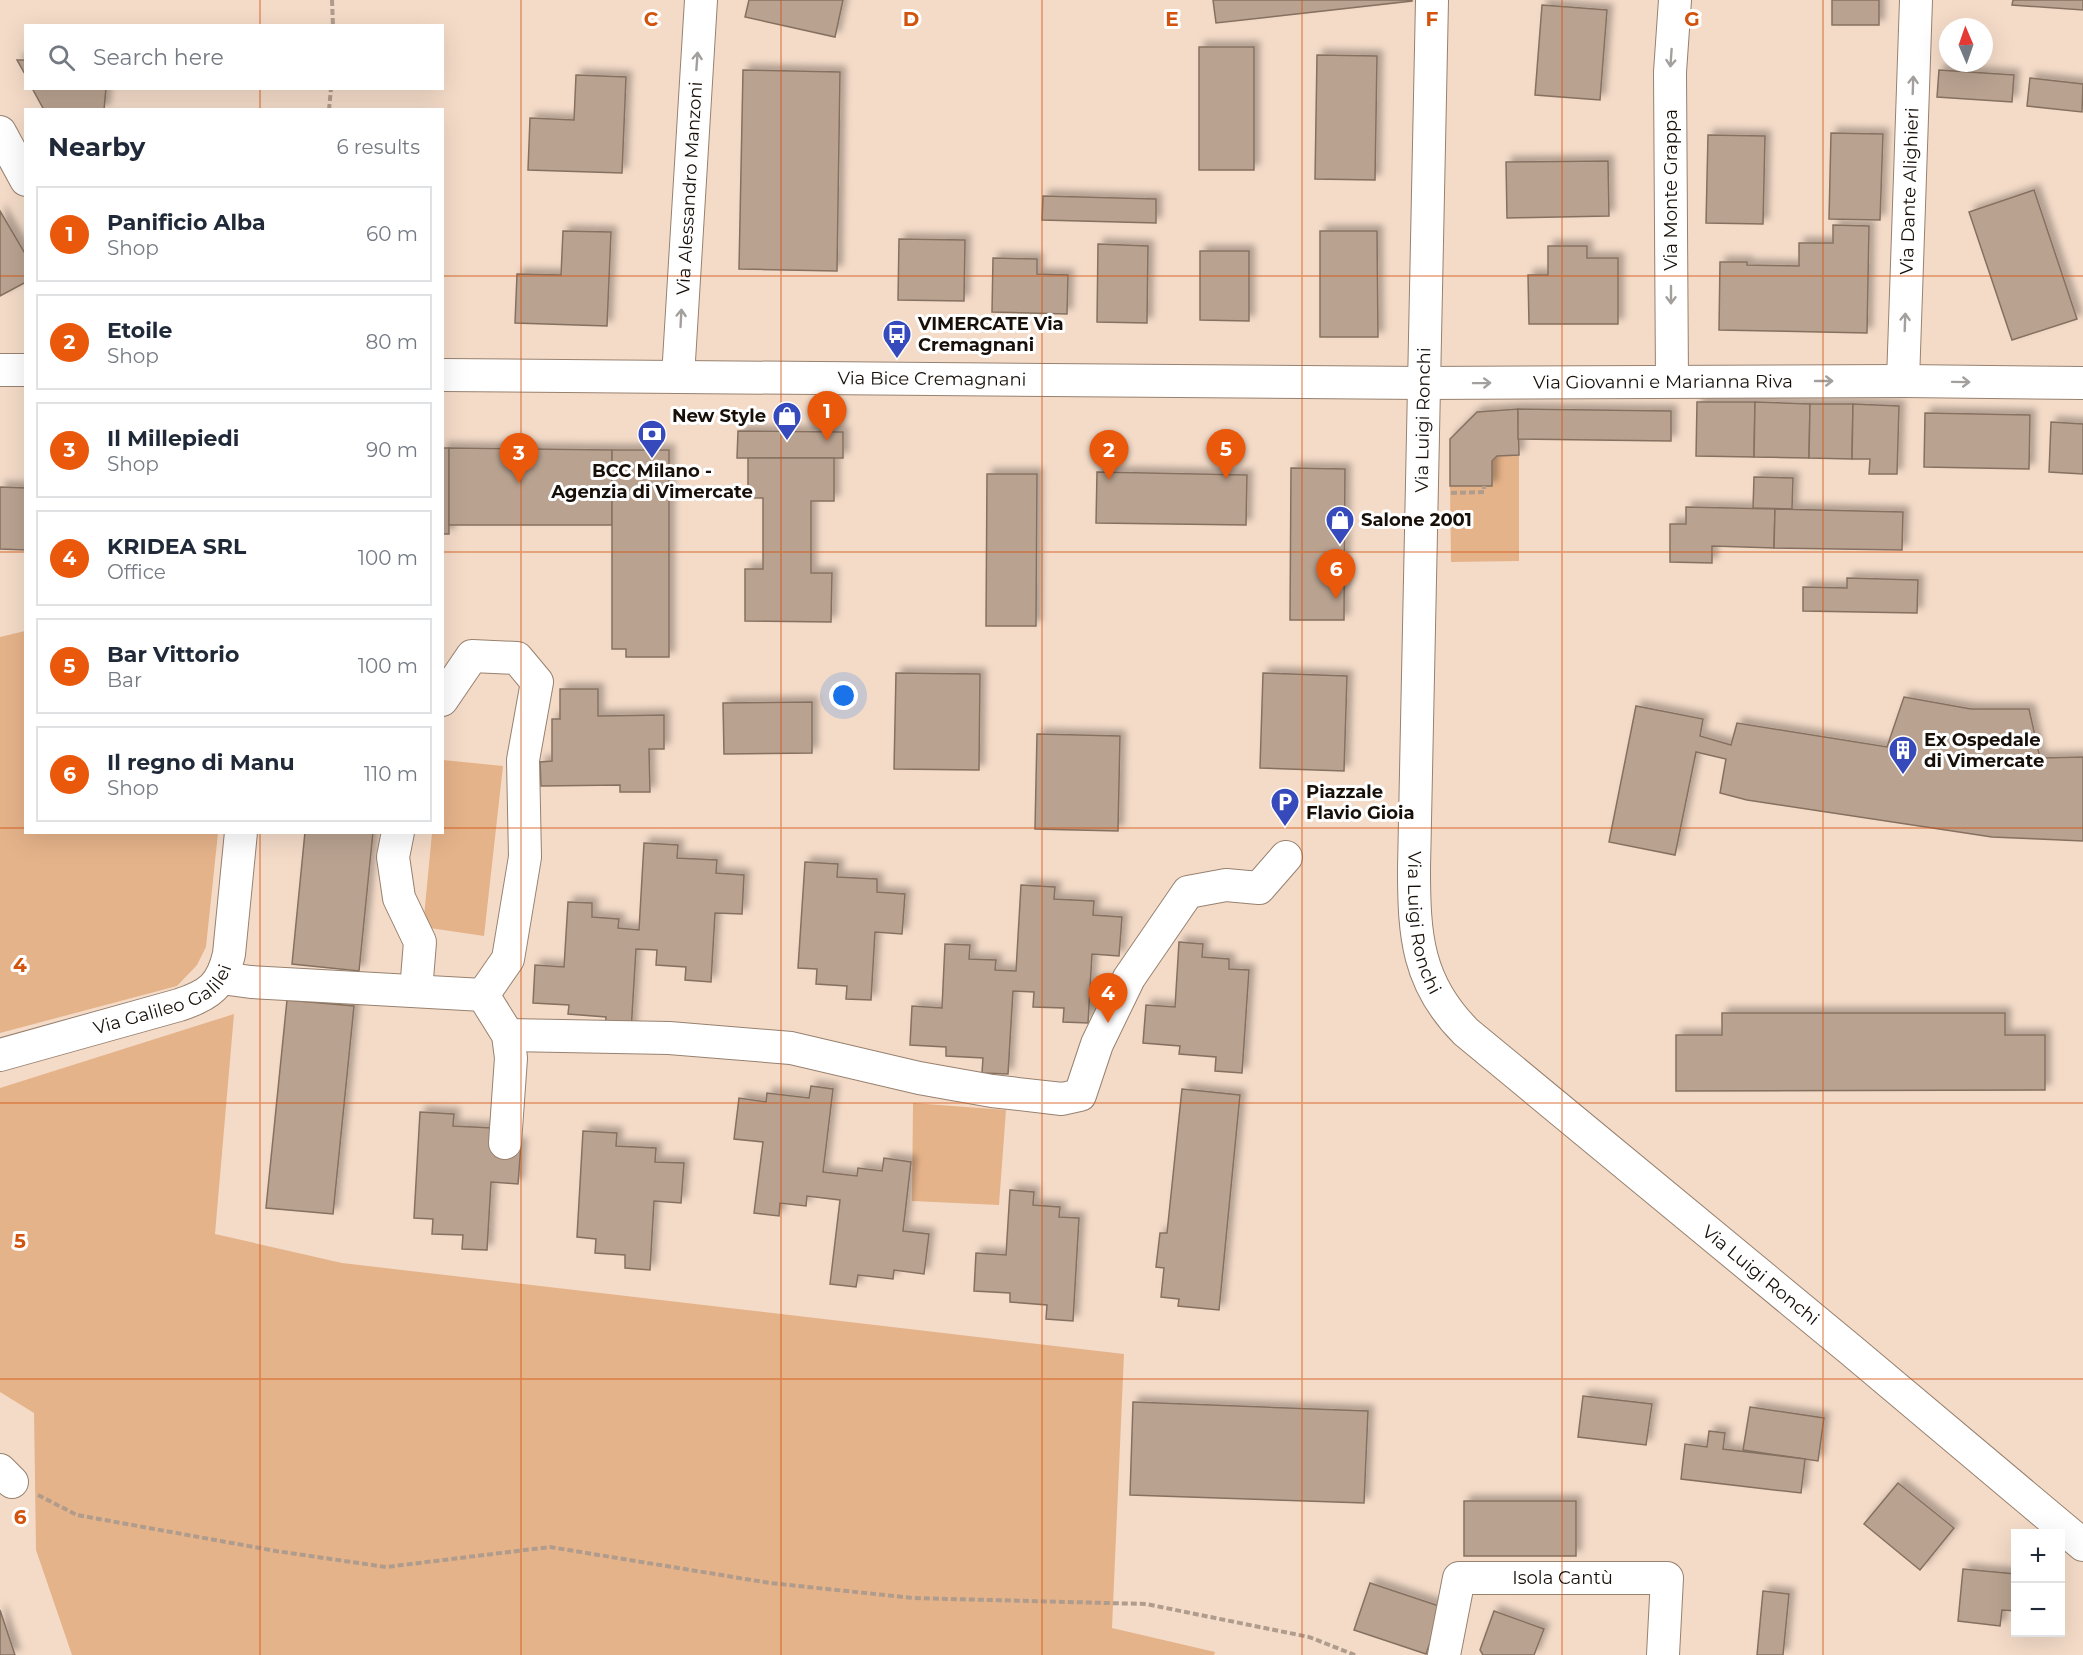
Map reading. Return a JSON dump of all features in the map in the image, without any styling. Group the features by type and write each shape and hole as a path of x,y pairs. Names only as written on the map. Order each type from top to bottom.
{"street":[{"name":"Via Alessandro Manzoni","path":"678,377 701,0"},
{"name":"Via Luigi Ronchi","path":"1432,0 1414,913 1422,961 1440,1002 1466,1032 2083,1545"},
{"name":"Via Monte Grappa","path":"1672,381 1670,72 1675,0"},
{"name":"Via Dante Alighieri","path":"1903,381 1916,0"},
{"path":"0,132 24,176"},
{"path":"0,370 24,370"},
{"name":"Via Bice Cremagnani","path":"444,375 1423,383"},
{"name":"Via Giovanni e Marianna Riva","path":"1423,383 1672,381 2083,383"},
{"path":"444,697 472,656 517,658 537,682 524,760 525,857 508,959 483,995"},
{"name":"Via Galileo Galilei","path":"0,1055 193,1000 214,989 221,978 229,954 241,834"},
{"path":"398,834 393,857 399,898 420,942 416,991"},
{"path":"508,1035 669,1038 791,1048 919,1078 992,1091 1062,1099 1080,1095 1097,1044 1129,978 1188,892 1226,885 1259,888 1286,857"},
{"path":"221,978 251,982 483,995"},
{"path":"483,995 508,1035 511,1058 505,1143"},
{"name":"Isola Cantù","path":"1444,1655 1459,1578 1667,1578 1663,1655"}],"path":[{"path":"332,0 333,24"},
{"path":"329,108 331,90"},
{"path":"1450,493 1484,492 1484,486"},
{"path":"6,1476 77,1515 276,1551 386,1567 550,1547 771,1583 912,1598 1146,1604 1309,1637 1354,1655"}],"shaded area":[{"path":"1519,455 1519,561 1451,562 1450,486 1491,486 1492,461 1497,456"},
{"path":"24,631 24,834 218,834 206,947 197,965 177,986 0,1033 0,637"},
{"path":"444,760 503,766 484,936 423,927 432,834 444,834"},
{"path":"234,1014 215,1234 342,1263 1124,1354 1112,1628 1215,1652 1214,1655 72,1655 36,1550 34,1413 0,1392 0,1088"},
{"path":"913,1103 1006,1110 999,1205 912,1201"}],"building":[{"path":"749,0 843,0 835,37 745,17"},
{"path":"1213,0 1412,0 1412,1 1216,23"},
{"path":"1832,0 1879,0 1879,25 1832,25"},
{"path":"2013,0 2083,0 2083,10 2012,5"},
{"path":"1542,5 1607,10 1600,100 1535,95"},
{"path":"1199,47 1254,47 1254,170 1199,170"},
{"path":"1317,55 1377,56 1375,180 1315,179"},
{"path":"17,60 24,60 24,72"},
{"path":"743,70 840,72 837,271 739,269"},
{"path":"1939,70 1939,72 2014,75 2012,102 1937,97"},
{"path":"576,75 626,77 622,173 528,170 530,118 574,120"},
{"path":"2030,78 2083,84 2082,112 2027,106"},
{"path":"33,90 106,90 104,108 43,108"},
{"path":"1831,133 1883,134 1880,220 1829,219"},
{"path":"1708,135 1765,136 1763,224 1706,223"},
{"path":"1608,161 1609,216 1507,218 1506,162"},
{"path":"2034,190 2077,319 2012,340 1969,212"},
{"path":"1043,196 1156,199 1156,223 1042,220"},
{"path":"0,211 24,252 24,283 0,296"},
{"path":"1833,225 1869,226 1867,333 1719,330 1720,262 1799,266 1799,243 1833,243"},
{"path":"563,231 611,232 607,326 515,323 517,274 561,275"},
{"path":"1320,231 1377,231 1378,337 1320,337"},
{"path":"899,239 965,240 964,301 898,300"},
{"path":"1098,244 1148,246 1147,323 1097,322"},
{"path":"1548,246 1587,246 1587,258 1618,258 1618,324 1529,324 1528,275 1548,275"},
{"path":"1200,251 1249,251 1249,321 1200,320"},
{"path":"993,258 1037,259 1037,274 1068,275 1067,314 992,312"},
{"path":"1697,402 1755,402 1754,457 1696,456"},
{"path":"1755,402 1810,404 1809,458 1754,457"},
{"path":"1810,404 1853,404 1852,459 1809,458"},
{"path":"1853,404 1899,406 1897,474 1869,474 1870,459 1852,459"},
{"path":"1518,409 1519,455 1497,456 1492,461 1492,486 1450,486 1450,439 1477,412"},
{"path":"1518,409 1671,411 1671,441 1518,439"},
{"path":"1925,413 2030,415 2029,469 1924,467"},
{"path":"2051,422 2083,424 2083,474 2049,472"},
{"path":"738,431 843,432 843,458 737,458"},
{"path":"444,448 449,448 449,534 444,534"},
{"path":"449,448 612,450 612,525 449,525"},
{"path":"612,450 669,450 669,657 626,657 626,649 612,649"},
{"path":"748,458 834,458 834,501 811,501 811,573 832,573 831,622 745,621 745,569 763,569 763,498 748,498"},
{"path":"1291,468 1345,469 1344,620 1290,620"},
{"path":"1097,472 1247,475 1246,525 1096,523"},
{"path":"987,474 1037,474 1036,626 986,626"},
{"path":"1754,477 1793,478 1792,509 1753,508"},
{"path":"0,487 24,488 24,550 0,549"},
{"path":"1686,507 1775,509 1774,548 1712,546 1712,563 1670,562 1670,524 1686,524"},
{"path":"1775,509 1903,512 1902,550 1774,548"},
{"path":"1847,578 1918,580 1917,613 1803,611 1803,587 1847,588"},
{"path":"896,673 980,674 979,770 894,769"},
{"path":"1263,673 1347,676 1344,771 1260,768"},
{"path":"560,689 598,689 598,716 664,715 664,749 649,749 650,792 620,792 620,785 541,786 540,762 552,761 552,719 560,719"},
{"name":"Ex Ospedale di Vimercate","path":"1904,697 1971,709 2029,709 2040,758 2083,757 2083,841 1992,837 1747,800 1720,793 1726,759 1696,752 1675,855 1609,842 1636,706 1703,719 1700,736 1731,745 1737,723 1887,747"},
{"path":"812,702 812,753 724,754 723,703"},
{"path":"1037,734 1120,736 1118,831 1035,829"},
{"path":"305,834 373,834 359,971 292,964"},
{"path":"644,843 678,845 677,858 717,860 716,873 744,875 742,914 715,913 711,982 685,980 686,967 656,965 657,950 636,949 631,1032 605,1031 606,1017 568,1014 569,1005 533,1003 535,965 564,967 568,902 592,903 592,917 619,919 618,928 639,930"},
{"path":"805,862 838,864 837,877 877,879 877,892 905,894 902,934 875,932 871,1000 846,999 847,986 816,984 817,969 798,968"},
{"path":"1021,885 1055,887 1054,899 1094,901 1093,915 1122,917 1119,956 1092,954 1088,1023 1063,1022 1064,1008 1033,1007 1034,992 1013,991 1008,1074 982,1073 983,1058 946,1056 946,1047 910,1045 912,1006 942,1008 945,944 970,945 969,959 996,960 995,970 1016,971"},
{"path":"1179,942 1203,944 1202,957 1229,959 1229,969 1249,970 1242,1073 1215,1071 1216,1057 1179,1054 1180,1046 1143,1043 1146,1005 1175,1007"},
{"path":"287,1000 354,1006 333,1214 266,1208"},
{"path":"1722,1013 2005,1013 2005,1035 2045,1035 2045,1090 1676,1091 1676,1035 1722,1035"},
{"path":"811,1086 833,1089 823,1172 857,1176 858,1168 882,1171 884,1158 911,1162 903,1231 929,1234 924,1274 894,1270 893,1279 858,1275 856,1287 830,1284 840,1200 807,1196 806,1206 780,1203 779,1216 754,1213 763,1142 734,1139 739,1098 766,1102 767,1093 809,1098"},
{"path":"1182,1089 1240,1095 1219,1310 1178,1306 1179,1299 1161,1297 1164,1268 1156,1267 1160,1233 1167,1233"},
{"path":"420,1112 454,1114 453,1126 493,1128 492,1142 521,1144 518,1184 491,1182 487,1250 462,1249 463,1235 432,1234 433,1219 414,1218"},
{"path":"583,1131 617,1133 616,1146 656,1148 655,1162 684,1163 681,1203 654,1201 650,1270 625,1268 625,1255 595,1253 596,1239 577,1237"},
{"path":"1010,1190 1034,1192 1033,1205 1060,1207 1059,1217 1079,1218 1073,1321 1046,1319 1047,1305 1010,1302 1010,1293 974,1291 976,1253 1006,1255"},
{"path":"1583,1396 1652,1404 1646,1445 1578,1437"},
{"path":"1133,1402 1368,1411 1364,1503 1130,1495"},
{"path":"1750,1407 1824,1418 1818,1461 1743,1450"},
{"path":"1709,1431 1725,1433 1723,1449 1805,1459 1801,1493 1681,1479 1685,1444 1707,1447"},
{"path":"1898,1483 1954,1528 1920,1570 1864,1524"},
{"path":"1464,1501 1576,1501 1576,1556 1464,1556"},
{"path":"1963,1569 2011,1574 2011,1611 2002,1610 2000,1626 1958,1621"},
{"path":"1370,1583 1442,1607 1426,1654 1354,1630"},
{"path":"1763,1591 1789,1594 1783,1655 1757,1655"},
{"path":"0,1610 15,1655 0,1655"},
{"path":"1494,1611 1544,1629 1534,1655 1483,1655 1480,1650"}],"place":[{"name":"VIMERCATE Via Cremagnani","path":"897,360"},
{"name":"Panificio Alba","path":"827,441"},
{"name":"New Style","path":"787,442"},
{"name":"BCC Milano - Agenzia di Vimercate","path":"652,460"},
{"name":"Bar Vittorio","path":"1226,479"},
{"name":"Etoile","path":"1109,480"},
{"name":"Il Millepiedi","path":"519,483"},
{"name":"Salone 2001","path":"1340,546"},
{"name":"Il regno di Manu","path":"1336,599"},
{"name":"Ex Ospedale di Vimercate","path":"1903,776"},
{"name":"Piazzale Flavio Gioia","path":"1285,828"},
{"name":"KRIDEA SRL","path":"1108,1023"}]}
